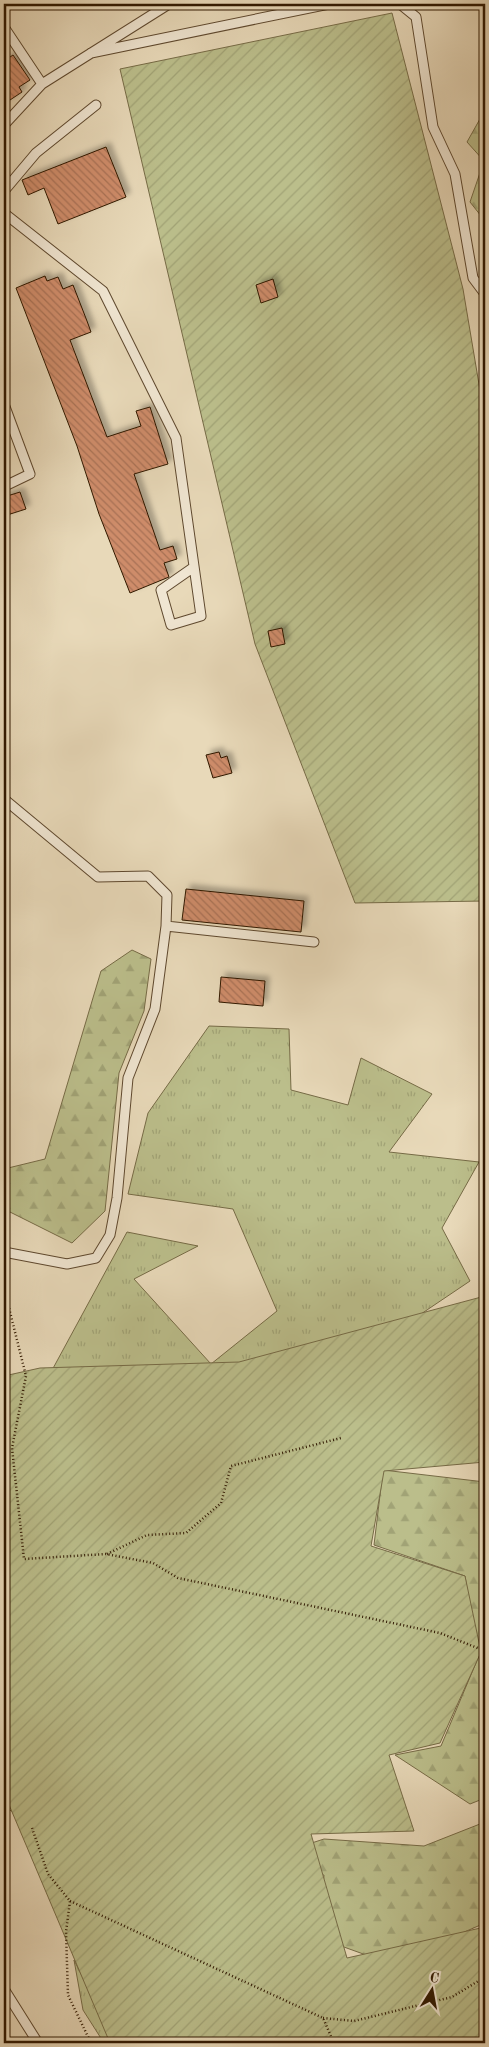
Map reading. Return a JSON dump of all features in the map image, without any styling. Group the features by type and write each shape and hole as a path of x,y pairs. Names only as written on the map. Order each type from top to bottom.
{"lane":[{"path":"4,125 42,84 169,4"},
{"path":"91,53 329,4"},
{"path":"400,4 416,17 433,127 455,174 474,278 485,294"},
{"path":"4,27 42,84"},
{"path":"4,191 36,153 96,105"},
{"path":"4,213 103,291 176,438 201,616 171,625 161,590 194,567"},
{"path":"4,404 30,474 5,486"},
{"path":"4,799 98,877 148,876 167,895 166,926 155,1009 128,1078 117,1198 110,1235 96,1258 67,1264 4,1252"},
{"path":"166,926 314,942"},
{"path":"4,1989 38,2043"}],"path":[{"path":"4,1288 26,1376 12,1448 24,1559 106,1554 153,1563 178,1578 440,1633 485,1651"},
{"path":"106,1554 147,1535 186,1533 221,1503 231,1466 341,1438"},
{"path":"32,1828 48,1874 70,1900 323,2018 354,2021 452,1997 485,1977"},
{"path":"70,1900 66,1932 68,1995 91,2043"},
{"path":"323,2018 334,2043"}],"green space":[{"path":"392,13 463,289 485,420 485,901 355,903 255,644 120,69"},
{"path":"485,110 485,221 470,202 484,161 467,142"},
{"path":"132,950 151,959 144,1011 119,1073 105,1211 72,1243 4,1209 4,1169 45,1159 101,971"},
{"path":"209,1026 289,1029 291,1090 348,1105 361,1058 432,1094 389,1152 479,1162 442,1228 470,1281 418,1316 457,1359 38,1396 127,1232 198,1246 134,1279 211,1364 277,1311 233,1209 128,1194 148,1113"},
{"path":"485,1296 485,1462 384,1471 371,1546 465,1576 481,1652 440,1743 389,1755 414,1831 311,1834 347,1958 485,1927 485,2043 110,2043 4,1793 4,1376 40,1368 239,1362"},
{"path":"383,1470 485,1482 485,1798 470,1804 395,1755 441,1746 478,1658 465,1576 374,1545"},
{"path":"4,1727 290,1850 324,1839 424,1846 485,1822 485,1923 391,1964 319,1938 324,1875 254,1876 17,1815 4,1806"},
{"path":"74,1960 116,2043 104,2043 83,2010"}],"building":[{"path":"13,55 30,80 19,87 22,92 4,104 4,61"},
{"path":"106,147 126,197 58,224 44,188 28,195 22,180"},
{"path":"45,276 47,281 58,277 63,289 73,285 87,321 91,332 70,340 107,437 141,426 136,411 150,407 168,464 134,474 160,550 173,546 177,559 164,563 169,577 130,593 99,514 77,446 16,288"},
{"path":"273,279 278,297 261,303 256,285"},
{"path":"20,492 26,509 4,516 4,497"},
{"path":"282,628 285,644 271,647 268,631"},
{"path":"219,752 221,758 227,756 232,773 213,778 206,755"},
{"path":"186,889 304,901 301,932 182,920"},
{"path":"221,977 265,981 263,1006 219,1002"}]}
